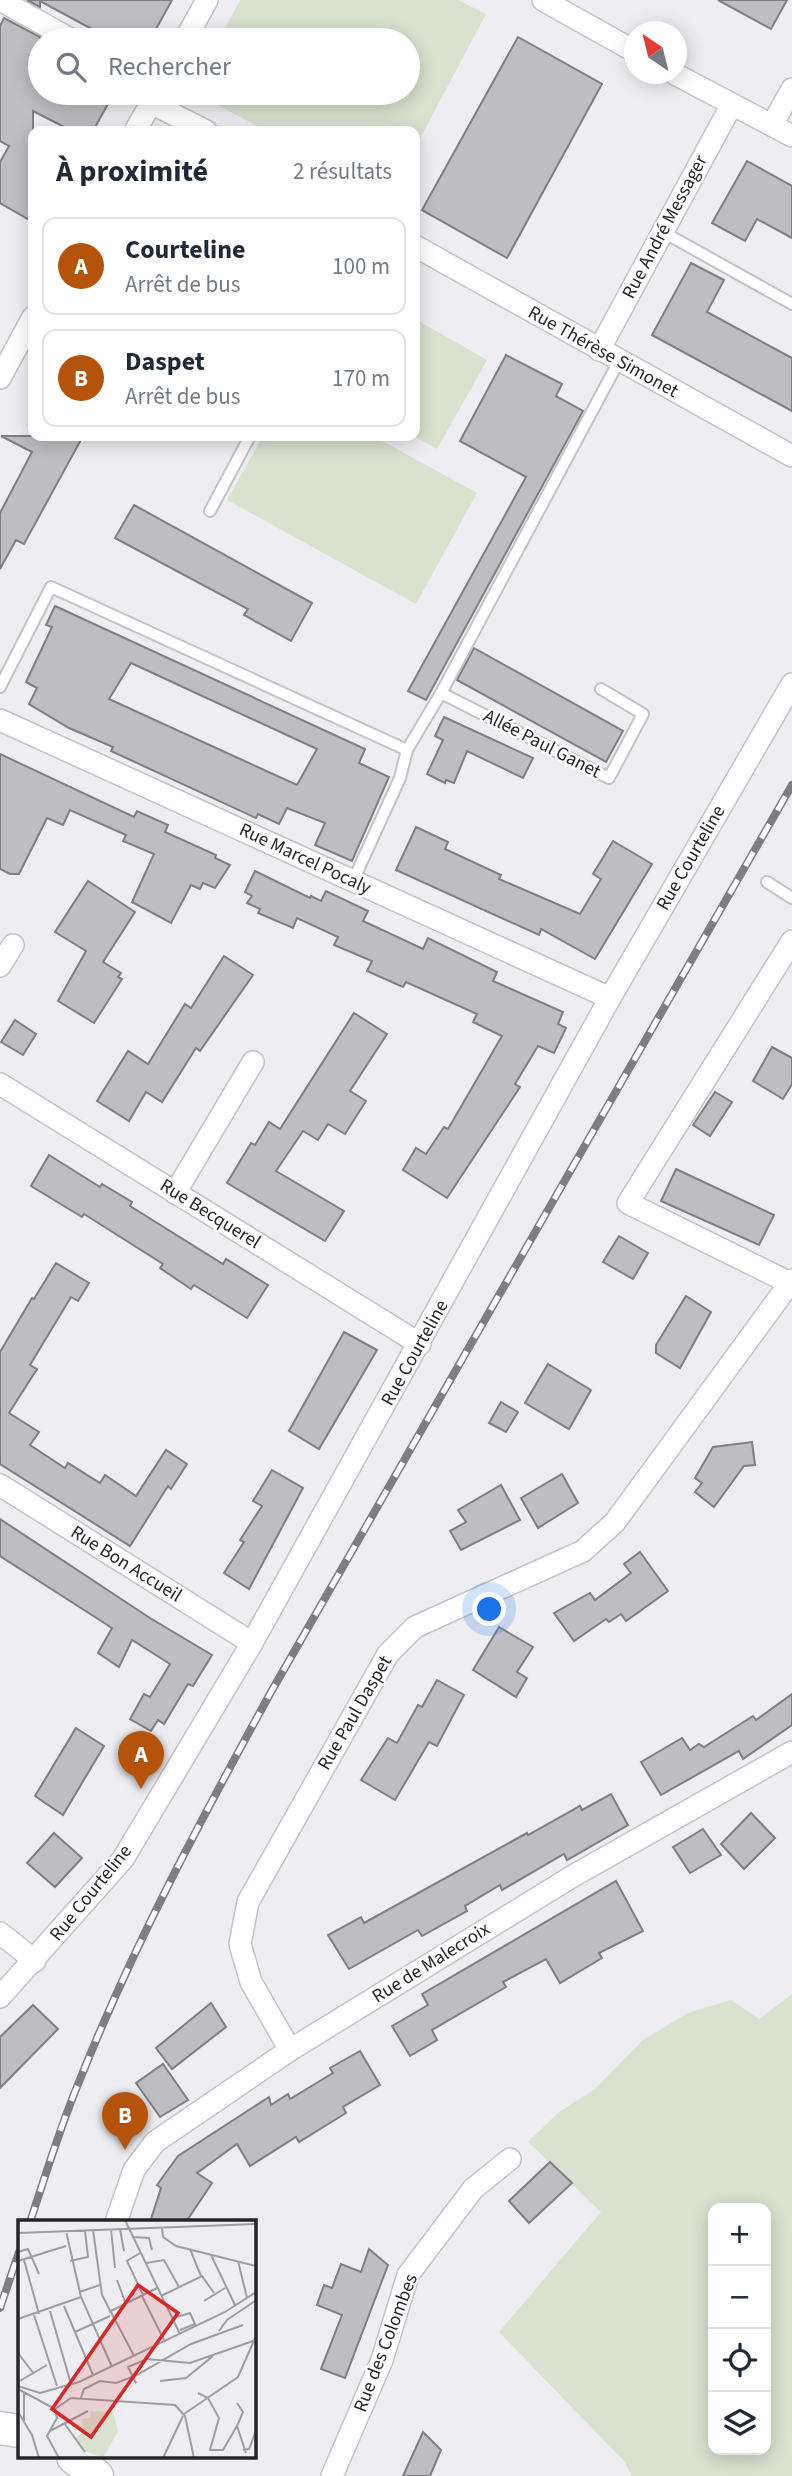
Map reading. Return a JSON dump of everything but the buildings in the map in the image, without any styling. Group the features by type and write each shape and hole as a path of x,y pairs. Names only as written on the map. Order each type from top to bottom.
{"main road":[{"path":"74,2458 97,2476"}],"street":[{"path":"0,0 50,28"},
{"path":"192,28 207,0"},
{"path":"543,0 624,45"},
{"path":"687,80 792,136"},
{"path":"772,125 792,89"},
{"name":"Rue André Messager","path":"600,351 732,104"},
{"path":"138,126 150,105"},
{"path":"165,105 198,126"},
{"name":"Rue Thérèse Simonet","path":"420,249 792,456"},
{"path":"2,369 28,325"},
{"name":"Rue Courteline","path":"0,1997 35,1961 123,1859 251,1643 420,1344 610,998 792,684"},
{"name":"Rue Marcel Pocaly","path":"0,720 610,998"},
{"path":"791,1282 628,1203 792,941"},
{"path":"0,966 13,945"},
{"path":"175,1193 253,1062"},
{"name":"Rue Becquerel","path":"0,1084 420,1344"},
{"name":"Rue Paul Daspet","path":"290,2050 251,1982 247,1969 240,1944 248,1902 388,1654 415,1627 583,1551 615,1522 791,1282"},
{"name":"Rue Bon Accueil","path":"0,1485 251,1643"},
{"name":"Rue de Malecroix","path":"117,2220 134,2170 156,2142 290,2050 573,1876 792,1752"},
{"path":"0,1933 35,1961"},
{"name":"Rue des Colombes","path":"332,2476 382,2360 408,2275 472,2189 510,2159"}],"lane":[{"path":"663,232 792,304"},
{"path":"353,881 400,778 407,750 441,693 619,361"},
{"path":"210,511 247,441"},
{"path":"0,687 51,587 407,750"},
{"name":"Allée Paul Ganet","path":"441,693 609,778 643,714 601,689"},
{"path":"767,882 792,898"}],"green space":[{"path":"240,0 458,0 486,14 420,139 420,126 257,126 217,105 420,105 420,28 225,28"},
{"path":"420,322 487,360 437,449 420,439"},
{"path":"260,441 382,441 477,493 416,604 227,500"},
{"path":"792,1994 792,2476 632,2476 624,2461 499,2332 601,2212 528,2142 558,2113 595,2089 643,2040 688,2013 731,2000 759,2019"}],"railway":[{"path":"31,2220 67,2113 123,1978 220,1787 271,1692 792,785"},
{"path":"0,2308 18,2255"}],"place":[{"name":"Courteline","path":"141,1789"},
{"name":"Daspet","path":"125,2150"}]}
